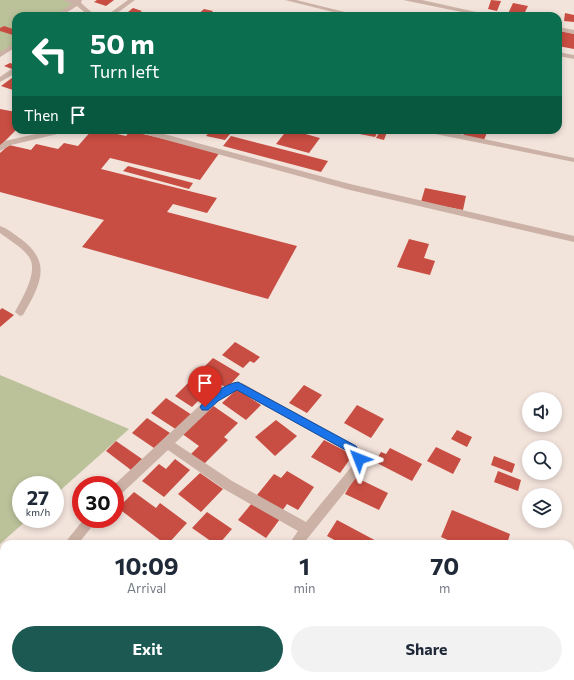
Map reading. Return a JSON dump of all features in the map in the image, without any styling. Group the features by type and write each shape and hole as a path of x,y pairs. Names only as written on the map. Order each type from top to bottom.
{"street":[{"path":"66,0 80,2 89,12"},
{"path":"115,12 132,0"},
{"path":"288,0 340,12"},
{"path":"406,0 472,12"},
{"path":"64,12 80,2"},
{"path":"562,30 574,32"},
{"path":"0,54 12,46"},
{"path":"562,55 574,57"},
{"path":"0,80 12,72"},
{"path":"0,149 8,143 46,134"},
{"path":"155,134 350,187 574,239"},
{"path":"462,134 574,160"},
{"path":"0,228 33,254 36,264 36,276 20,312"},
{"path":"124,484 215,398 234,386 238,386 352,449 359,459 357,468 298,540"},
{"path":"167,443 228,485 307,529"},
{"path":"75,540 85,528"}],"green space":[{"path":"0,0 71,0 79,2 65,12 12,12 12,49 0,57"},
{"path":"0,375 129,429 76,476 72,476 72,480 64,487 64,476 12,476 12,528 18,528 4,540 0,540"}],"building":[{"path":"97,0 114,0 106,6 94,2"},
{"path":"491,0 501,1 497,11 488,9"},
{"path":"513,3 528,6 525,12 509,12"},
{"path":"133,8 142,11 141,12 128,12"},
{"path":"204,9 213,11 212,12 201,12"},
{"path":"565,13 574,15 574,22 564,21"},
{"path":"4,26 12,29 12,35 0,31 0,28"},
{"path":"562,31 574,34 574,49 562,47"},
{"path":"12,64 12,69 4,66"},
{"path":"12,78 12,90 1,86"},
{"path":"0,109 12,111 12,134 0,146"},
{"path":"88,134 117,134 126,136 128,134 143,134 220,152 200,180 110,158 101,169 217,198 207,213 173,204 167,212 297,246 268,299 82,247 104,220 0,192 0,153 9,145 31,150 36,144 58,149 64,143 78,146"},
{"path":"208,134 230,134 225,140 206,136"},
{"path":"284,134 306,134 320,138 309,153 276,144"},
{"path":"359,134 377,134 375,137"},
{"path":"378,134 386,134 384,140 376,138"},
{"path":"464,134 486,134 484,140 463,136"},
{"path":"231,136 328,161 321,172 223,146"},
{"path":"128,166 193,183 189,189 123,171"},
{"path":"425,188 466,196 463,210 421,202"},
{"path":"409,239 429,244 424,258 435,261 430,275 397,267"},
{"path":"2,308 14,315 0,327 0,310"},
{"path":"235,342 260,357 254,363 250,361 243,368 222,355"},
{"path":"213,358 240,374 227,388 199,372"},
{"path":"189,382 211,396 203,404 198,401 192,407 175,396"},
{"path":"304,385 322,395 307,413 289,403"},
{"path":"237,389 261,405 246,420 222,403"},
{"path":"166,398 192,415 177,430 151,413"},
{"path":"212,405 238,423 224,437 228,440 204,464 191,454 199,446 181,433"},
{"path":"357,405 384,419 371,438 344,423"},
{"path":"147,418 170,433 154,448 132,433"},
{"path":"276,420 297,436 275,456 255,437"},
{"path":"457,430 472,437 467,447 451,439"},
{"path":"324,440 353,455 340,473 311,457"},
{"path":"116,441 142,459 131,470 106,451"},
{"path":"436,447 461,459 453,474 427,461"},
{"path":"390,448 422,464 412,481 375,462 381,452 386,454"},
{"path":"494,456 515,464 512,473 491,465"},
{"path":"175,459 190,470 164,497 142,481 159,464 166,469"},
{"path":"287,471 314,487 298,510 287,504 282,511 257,495 274,474 281,478"},
{"path":"498,471 521,480 518,491 494,482"},
{"path":"200,473 223,489 201,512 178,494"},
{"path":"355,477 388,493 379,510 345,494"},
{"path":"134,492 156,508 160,503 187,523 172,540 160,540 124,513 124,502"},
{"path":"252,503 280,519 266,538 238,520"},
{"path":"452,510 510,534 508,540 448,540 441,537"},
{"path":"207,512 232,529 222,540 209,540 192,528"},
{"path":"337,520 374,540 334,540 327,536"}],"route":[{"path":"205,407 215,398 234,386 245,388 352,449 359,459"}]}
